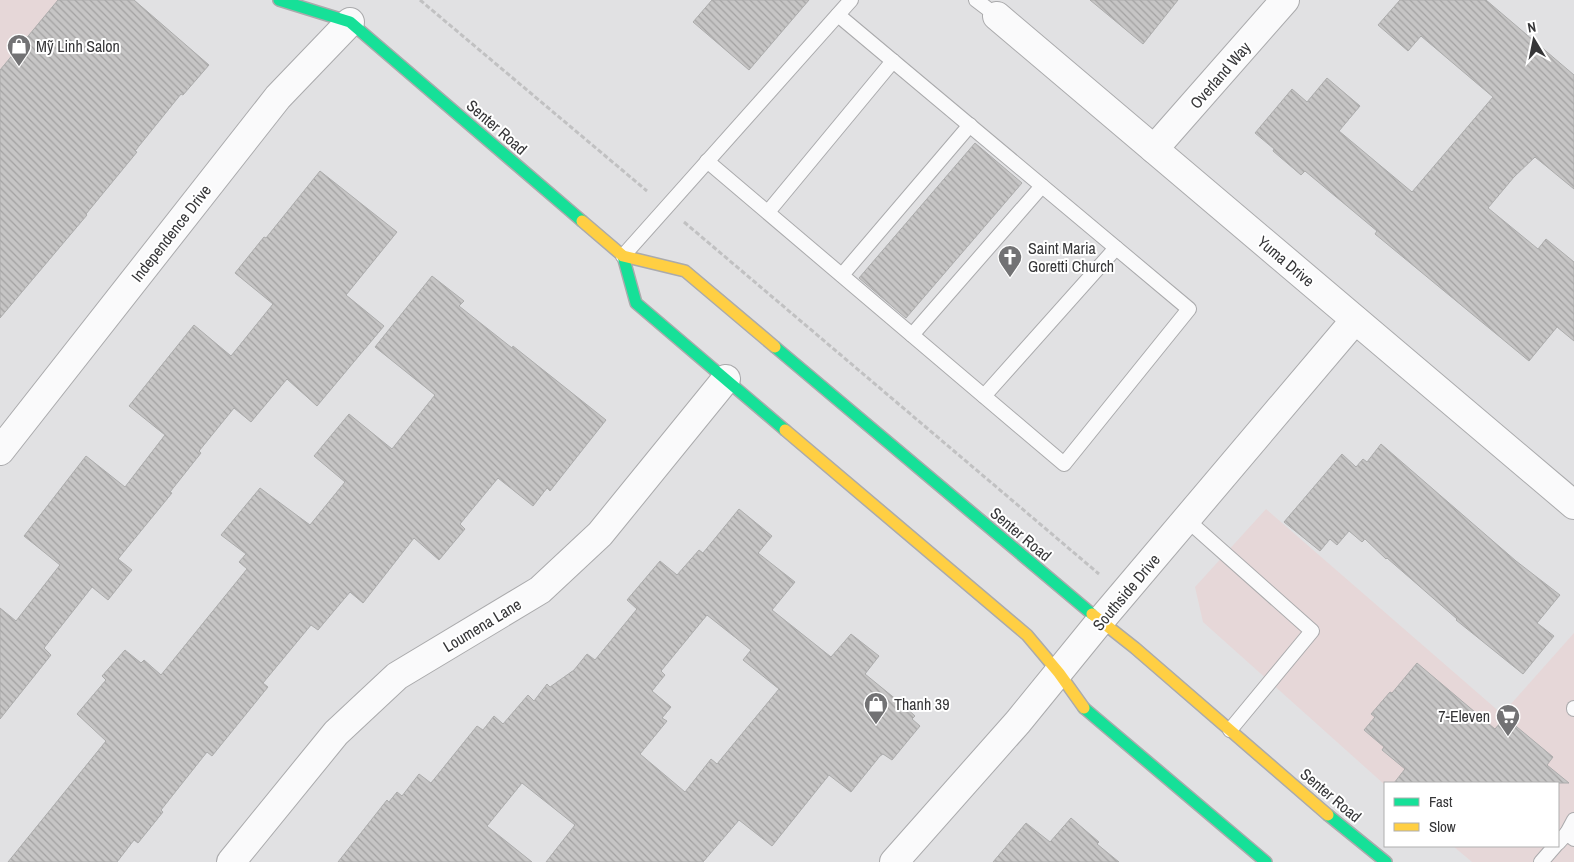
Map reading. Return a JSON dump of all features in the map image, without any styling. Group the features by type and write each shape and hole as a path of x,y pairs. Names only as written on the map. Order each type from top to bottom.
{"main road":[{"name":"Senter Road","path":"280,0 347,15 623,256 685,271 1064,591 1102,620 1386,862"},
{"path":"623,256 636,303 1027,635 1059,673 1084,708 1266,862"}],"street":[{"name":"Overland Way","path":"1154,149 1285,0"},
{"name":"Yuma Drive","path":"986,8 1574,505"},
{"name":"Independence Drive","path":"0,450 278,97 347,15"},
{"name":"Southside Drive","path":"894,862 1000,743 1186,519 1355,320"},
{"name":"Loumena Lane","path":"231,862 336,733 397,676 540,590 600,534 726,379"}],"lane":[{"path":"623,256 852,0"},
{"path":"707,161 1064,464 1189,309 838,15"},
{"path":"768,212 892,61"},
{"path":"842,275 970,125"},
{"path":"912,335 1042,186"},
{"path":"984,396 1116,248"},
{"path":"1186,519 1312,632 1230,730"},
{"path":"1564,840 1574,820"},
{"path":"1541,862 1557,847"}],"path":[{"path":"420,0 1103,577 1102,620"}],"shaded area":[{"path":"0,0 127,0 0,153"},
{"path":"1266,509 1502,714 1574,633 1574,862 1472,862 1454,847 1559,847 1559,782 1384,782 1384,784 1203,622 1195,587"}],"building":[{"path":"58,0 134,0 209,65 183,95 181,94 87,215 0,318 0,70"},
{"path":"712,0 809,0 749,70 693,22"},
{"path":"1090,0 1178,0 1143,44"},
{"path":"1400,0 1486,0 1574,75 1574,189 1535,157 1514,177 1488,208 1538,249 1546,239 1574,262 1574,341 1557,327 1529,361 1375,234 1377,231 1305,171 1301,175 1255,133 1292,89 1307,102 1327,78 1360,106 1339,131 1412,192 1493,97 1421,36 1408,51 1378,25"},
{"path":"975,143 1022,183 906,318 859,278"},
{"path":"320,171 397,232 346,295 384,326 317,406 287,379 251,422 234,408 199,451 201,453 170,492 172,493 118,559 132,570 108,600 92,587 44,648 51,655 0,719 0,608 16,621 60,565 24,536 86,456 125,487 165,435 129,406 194,325 231,356 273,304 235,273"},
{"path":"432,276 464,301 459,306 606,420 550,491 547,488 533,506 498,478 460,524 465,529 439,560 414,538 363,603 350,592 318,630 311,625 263,683 268,687 212,756 207,752 161,810 163,812 138,843 134,840 117,862 8,862 106,741 77,714 106,680 102,676 125,650 141,663 144,660 161,675 247,569 239,562 246,554 221,535 260,488 310,525 345,482 314,456 349,414 392,449 435,395 375,347"},
{"path":"1381,444 1516,561 1560,595 1537,623 1554,636 1523,674 1456,620 1365,539 1362,542 1349,531 1337,545 1330,539 1320,551 1284,522 1342,454 1356,467 1363,459 1367,462"},
{"path":"739,509 772,536 758,553 795,582 772,610 831,657 851,634 879,656 865,674 915,716 912,719 920,726 892,760 883,754 880,756 851,792 829,775 772,846 739,820 703,862 546,862 575,825 522,783 487,826 532,862 338,862 387,800 389,802 397,792 402,796 419,774 431,783 477,726 483,730 494,716 503,724 528,695 534,701 547,684 550,687 574,670 587,654 595,660 637,609 627,600 660,561 677,575 699,550 703,553","holes":["707,615 751,650 743,660 779,689 717,764 711,759 685,792 640,754 667,721 662,718 671,707 652,691 665,675 661,671"]},
{"path":"1417,663 1495,729 1505,717 1553,757 1547,765 1569,783 1395,782 1405,769 1382,750 1384,747 1364,730 1375,717 1371,714 1390,692 1392,693"},
{"path":"1071,818 1099,842 1097,844 1119,862 993,862 1026,823 1050,842"}],"traffic: fast":[{"path":"279,0 350,22 582,221"},
{"path":"623,256 636,303 785,430"},
{"path":"775,347 1092,614"},
{"path":"1084,708 1266,862"},
{"path":"1328,815 1386,862"}],"traffic: slow":[{"path":"582,221 623,256 685,271 775,347"},
{"path":"785,430 1027,635 1059,673 1084,708"},
{"path":"1092,614 1135,648 1328,815"}],"place":[{"name":"Mỹ Linh Salon","path":"19,67"},
{"name":"Saint Maria Goretti Church","path":"1010,278"},
{"name":"Thanh 39","path":"876,725"},
{"name":"7-Eleven","path":"1508,737"}]}
